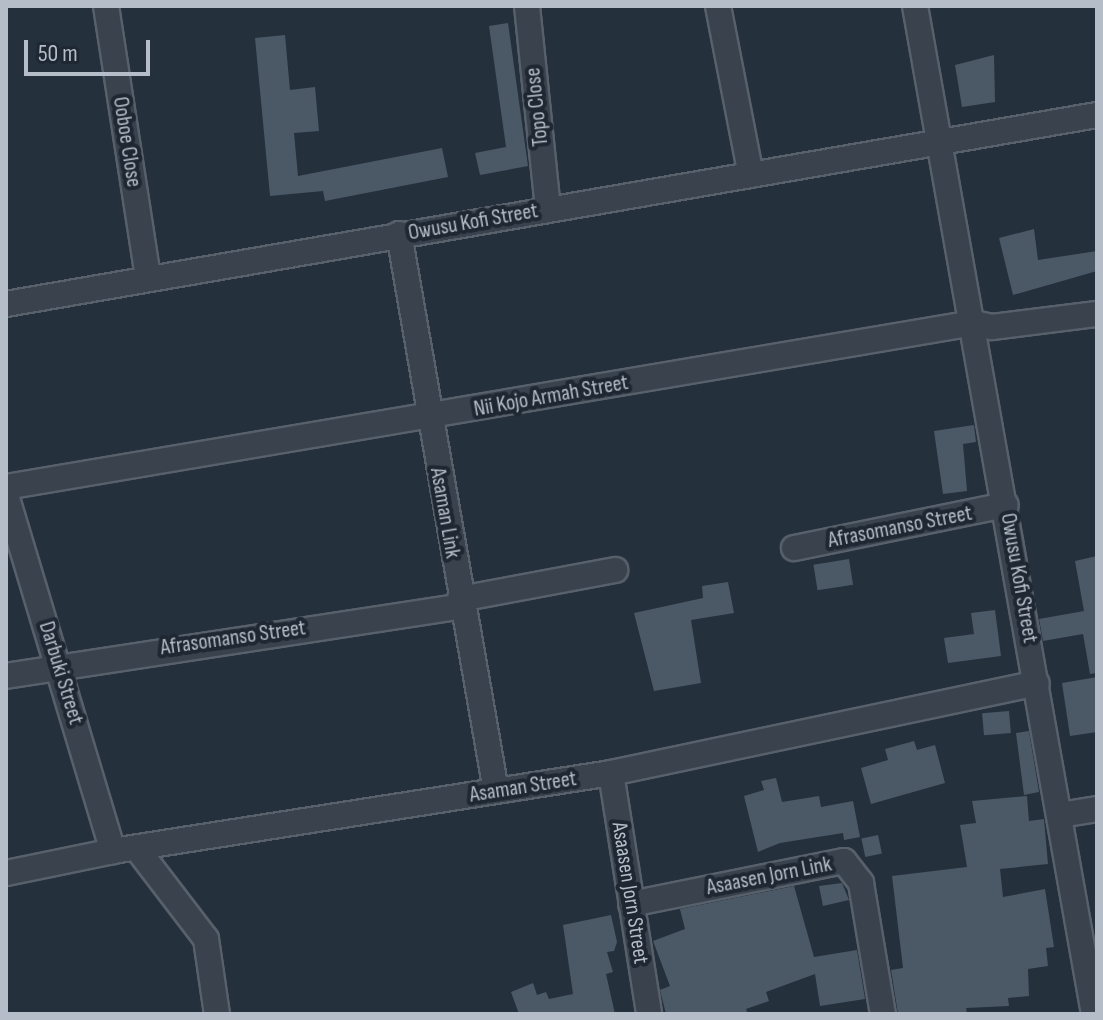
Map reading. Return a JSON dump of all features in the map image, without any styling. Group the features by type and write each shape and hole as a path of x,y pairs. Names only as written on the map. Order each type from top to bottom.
{"street":[{"name":"Ooboe Close","path":"106,6 148,277"},
{"name":"Topo Close","path":"527,6 548,209"},
{"path":"718,6 751,175"},
{"name":"Owusu Kofi Street","path":"915,6 1060,815 1093,978 1094,1014"},
{"name":"Owusu Kofi Street","path":"6,304 1097,115"},
{"name":"Asaman Link","path":"399,234 496,791"},
{"name":"Nii Kojo Armah Street","path":"6,487 974,323 992,327 1097,314"},
{"name":"Darbuki Street","path":"6,495 113,851"},
{"name":"Afrasomanso Street","path":"794,548 1006,505"},
{"name":"Afrasomanso Street","path":"6,676 59,665 461,603 615,570"},
{"name":"Asaman Street","path":"6,873 113,851 138,850 611,773 1037,683"},
{"name":"Asaasen Jorn Street","path":"611,773 649,1014"},
{"path":"1060,815 1097,809"},
{"path":"138,850 206,939 217,1014"},
{"name":"Asaasen Jorn Link","path":"631,904 844,861 861,883 883,1014"}],"building":[{"path":"508,23 528,166 480,175 475,153 506,147 489,26"},
{"path":"285,35 290,90 315,87 319,131 294,133 298,176 442,148 448,177 325,201 323,191 270,196 255,38"},
{"path":"994,55 995,102 962,107 955,65"},
{"path":"1034,229 1038,260 1097,251 1097,271 1013,295 999,238"},
{"path":"974,425 976,442 963,444 967,491 943,494 934,431"},
{"path":"1097,556 1097,673 1090,674 1083,634 1043,641 1039,619 1084,611 1075,561"},
{"path":"849,559 853,585 818,590 813,565"},
{"path":"728,582 734,613 691,620 701,683 654,691 634,613 703,598 702,586"},
{"path":"995,610 1001,656 948,663 944,638 974,634 971,613"},
{"path":"1097,677 1097,732 1070,736 1062,683"},
{"path":"1009,711 1011,733 984,735 982,713"},
{"path":"1029,731 1039,792 1024,795 1016,733"},
{"path":"914,741 917,750 935,745 945,783 871,804 861,768 888,760 885,749"},
{"path":"776,778 782,802 819,796 821,807 853,801 860,837 844,840 843,833 780,843 758,852 744,796 764,790 761,781"},
{"path":"1027,796 1029,821 1044,819 1048,864 1000,869 1003,897 1045,889 1054,947 1046,948 1048,966 1028,969 1029,996 1008,998 1009,1006 966,1008 967,1014 898,1014 891,970 903,968 892,876 967,867 960,825 976,823 972,801"},
{"path":"878,835 882,854 865,857 861,839"},
{"path":"842,883 849,900 823,906 819,886"},
{"path":"794,886 814,957 857,950 865,999 820,1006 815,974 766,992 769,1001 746,1009 748,1014 666,1014 660,990 670,986 653,941 685,929 680,909"},
{"path":"611,915 617,942 614,951 607,952 613,972 606,974 615,1014 519,1014 511,992 533,983 537,995 546,992 549,999 573,994 563,925"}]}
